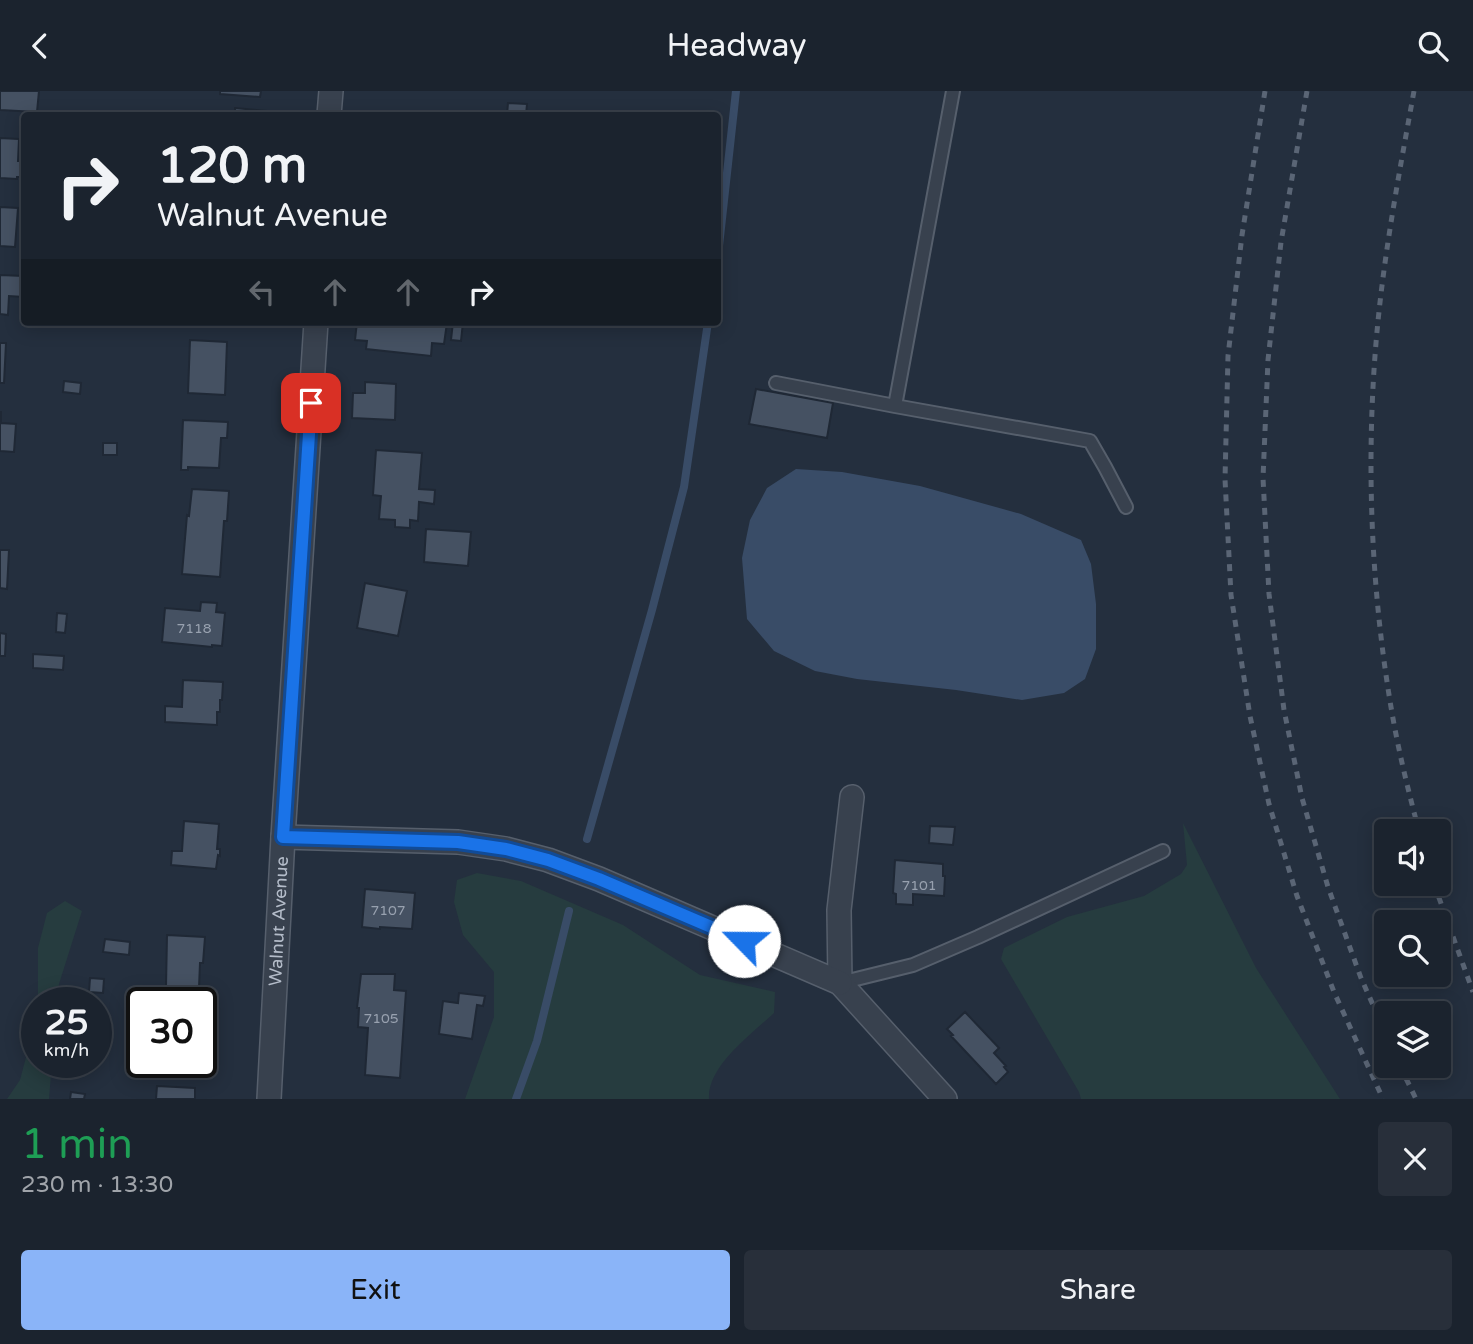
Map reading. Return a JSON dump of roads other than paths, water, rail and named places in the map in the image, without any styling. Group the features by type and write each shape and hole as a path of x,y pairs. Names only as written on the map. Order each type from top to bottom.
{"street":[{"path":"329,112 331,91"},
{"name":"Walnut Avenue","path":"269,1099 316,326"},
{"path":"840,983 839,910 852,797"},
{"path":"283,837 458,842 506,849 548,860 599,879 840,983 945,1099"}],"lane":[{"path":"895,406 953,91"},
{"path":"776,383 1090,441 1126,507"},
{"path":"840,983 913,965 1163,851"}],"water":[{"path":"796,469 842,472 920,486 1021,514 1081,540 1091,564 1096,604 1096,649 1085,679 1064,693 1022,700 815,671 774,651 747,619 742,558 750,520 767,488"}],"waterway":[{"path":"721,228 736,91"},
{"path":"587,839 684,487 707,326"},
{"path":"516,1099 537,1041 569,911"}],"railway":[{"path":"1265,91 1242,235 1228,356 1225,479 1231,595 1250,716 1269,804 1297,896 1334,992 1383,1099"},
{"path":"1307,91 1281,242 1268,360 1263,478 1269,594 1284,710 1302,798 1328,887 1374,1007"},
{"path":"1414,91 1379,311 1373,388 1371,480 1375,571 1384,662 1397,738 1416,819"},
{"path":"1438,896 1473,992"},
{"path":"1406,1078 1416,1099"}]}
